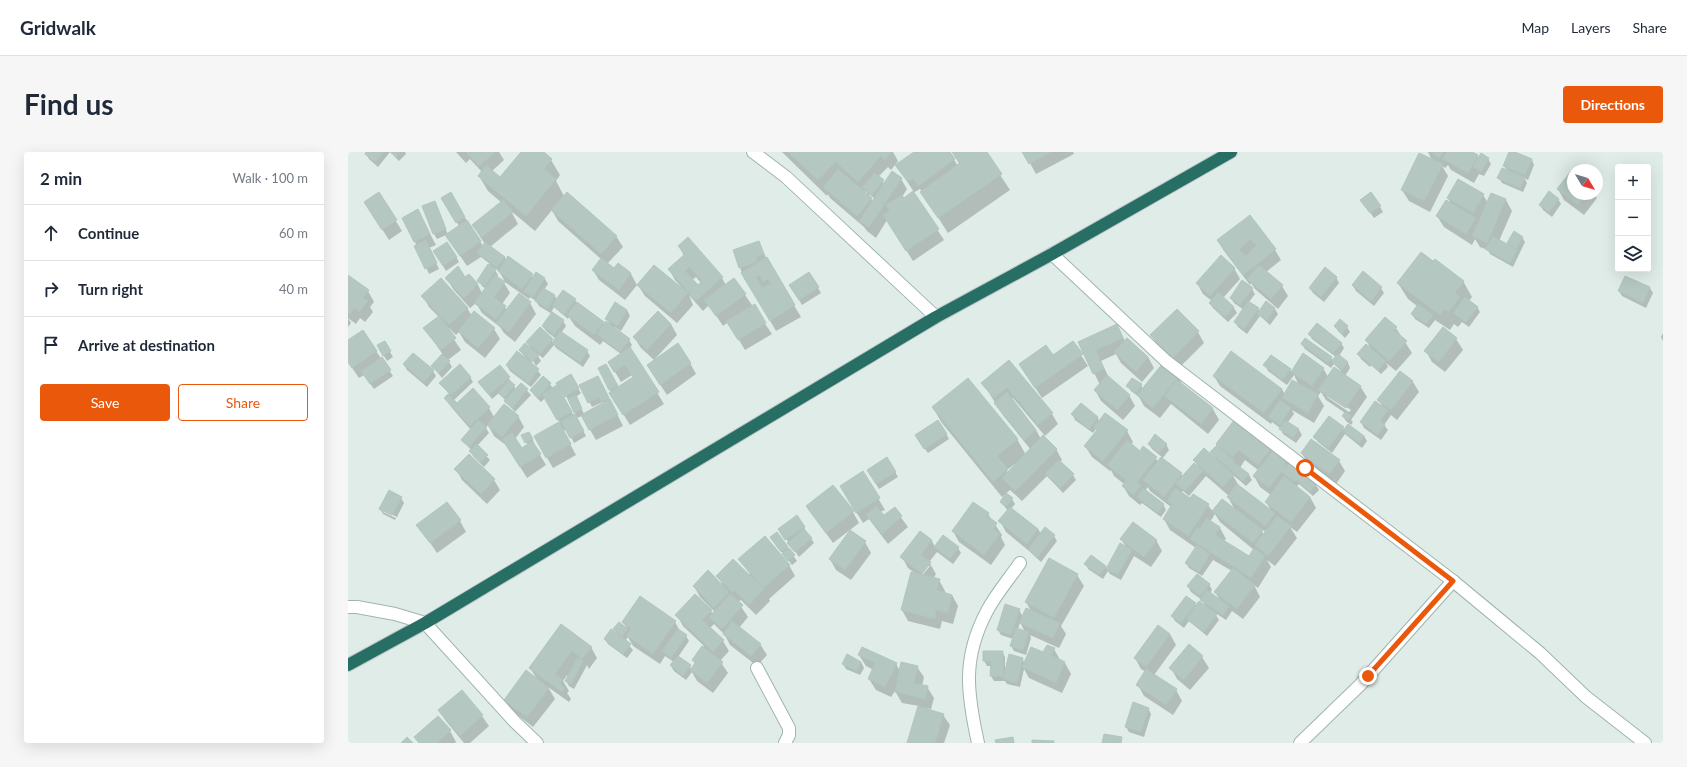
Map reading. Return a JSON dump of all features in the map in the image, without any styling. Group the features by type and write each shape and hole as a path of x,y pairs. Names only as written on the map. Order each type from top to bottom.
{"highway":[{"path":"348,665 425,623 936,317 1052,254 1232,152"}],"street":[{"path":"753,152 786,177 936,317"},
{"path":"1052,254 1166,361 1453,581 1540,653 1586,697 1645,743"},
{"path":"978,743 969,689 969,664 976,634 987,610 1020,563"},
{"path":"1300,743 1360,685 1453,581"},
{"path":"348,607 395,614 425,623 515,722 537,743"},
{"path":"757,668 789,728 789,735 785,743"}],"building":[{"path":"366,152 384,152 375,162 365,154"},
{"path":"391,152 400,152 396,157"},
{"path":"466,152 495,152 479,166"},
{"path":"521,152 544,152 552,159 544,169 556,179 526,216 478,176 486,165 500,177"},
{"path":"788,152 845,152 818,180"},
{"path":"845,152 891,152 885,160 881,156 858,182 836,162"},
{"path":"914,152 950,152 955,159 918,186 913,178 908,182 895,165"},
{"path":"952,152 987,152 1002,174 938,218 920,192 960,163"},
{"path":"1022,152 1051,152 1029,164"},
{"path":"1431,152 1444,152 1439,158"},
{"path":"1447,152 1472,152 1478,155 1468,173 1443,159"},
{"path":"1509,152 1515,152 1532,159 1525,175 1503,166"},
{"path":"1419,153 1443,164 1424,201 1401,190"},
{"path":"1481,153 1489,158 1481,172 1473,167"},
{"path":"1502,168 1525,177 1520,188 1497,178"},
{"path":"838,169 872,198 857,216 823,187"},
{"path":"892,171 902,178 869,227 859,221"},
{"path":"875,173 884,180 872,195 862,187"},
{"path":"1567,176 1567,197 1557,189"},
{"path":"1458,179 1484,194 1473,213 1447,198"},
{"path":"913,191 939,229 906,251 883,215 890,211 886,205 902,195 904,198"},
{"path":"1549,191 1559,199 1549,212 1539,205"},
{"path":"379,192 397,220 382,230 364,202"},
{"path":"451,192 465,217 456,223 441,198"},
{"path":"567,192 617,236 601,254 551,210"},
{"path":"1371,192 1381,206 1370,213 1360,200"},
{"path":"1491,193 1506,199 1487,243 1472,236"},
{"path":"503,200 513,212 482,237 472,225"},
{"path":"1446,200 1476,218 1466,234 1436,216"},
{"path":"1571,200 1582,200 1578,205"},
{"path":"435,201 446,229 433,234 422,206"},
{"path":"418,209 430,234 414,242 402,218"},
{"path":"1250,215 1276,249 1243,275 1217,240","holes":["1250,239 1257,245 1246,256 1239,250"]},
{"path":"467,220 481,241 460,256 445,235"},
{"path":"1514,231 1523,237 1516,249 1507,243"},
{"path":"1493,236 1517,250 1510,263 1485,249"},
{"path":"688,237 723,277 696,301 668,269 685,254 678,246","holes":["689,267 702,281 698,285 685,271"]},
{"path":"426,240 437,263 425,269 414,246"},
{"path":"759,241 764,254 756,257 757,262 739,268 733,250"},
{"path":"447,242 457,257 443,266 433,251"},
{"path":"485,242 505,257 497,267 477,253"},
{"path":"1421,252 1433,261 1435,259 1464,281 1455,293 1460,297 1449,312 1445,309 1440,315 1397,283"},
{"path":"1221,255 1235,268 1210,296 1196,283"},
{"path":"508,256 533,274 522,289 498,271"},
{"path":"767,257 795,305 770,321 741,273","holes":["759,275 763,282 768,279 771,284 762,288 756,277"]},
{"path":"601,258 614,268 618,263 631,273 619,290 592,270"},
{"path":"488,264 496,269 485,286 477,281"},
{"path":"654,265 688,293 671,313 637,285"},
{"path":"1259,265 1283,285 1271,299 1247,279"},
{"path":"458,266 465,277 469,274 478,284 464,298 445,278"},
{"path":"1325,267 1337,277 1321,297 1309,288"},
{"path":"1363,271 1382,287 1371,301 1352,285"},
{"path":"536,272 545,278 533,297 524,291"},
{"path":"809,272 819,287 799,300 789,285"},
{"path":"348,275 369,290 363,298 368,301 359,312 354,308 350,314 348,313"},
{"path":"495,275 505,282 494,297 506,306 496,319 474,303"},
{"path":"1625,276 1650,287 1643,303 1618,291"},
{"path":"441,278 468,308 449,325 421,296"},
{"path":"734,278 746,294 716,316 704,300"},
{"path":"1242,280 1253,288 1240,305 1230,298"},
{"path":"543,288 555,295 548,309 535,301"},
{"path":"563,290 576,299 564,315 552,305"},
{"path":"1218,292 1234,307 1225,317 1209,303"},
{"path":"519,293 531,302 509,332 496,323"},
{"path":"1465,297 1478,307 1466,322 1453,313"},
{"path":"1248,301 1259,308 1244,329 1234,322"},
{"path":"1266,301 1275,308 1267,320 1257,314"},
{"path":"577,302 604,322 594,335 567,315"},
{"path":"615,302 627,310 618,326 605,319"},
{"path":"755,304 766,323 738,340 726,321"},
{"path":"1418,304 1433,315 1426,324 1411,314"},
{"path":"1177,309 1199,331 1172,358 1150,335"},
{"path":"474,311 495,328 478,348 458,331"},
{"path":"658,311 671,324 647,350 633,337"},
{"path":"552,312 564,320 554,335 542,326"},
{"path":"439,316 456,338 441,350 423,328"},
{"path":"1385,317 1397,327 1394,330 1407,341 1389,361 1365,340"},
{"path":"1340,319 1348,326 1342,334 1334,326"},
{"path":"606,321 630,339 620,352 597,334"},
{"path":"1317,323 1342,343 1333,353 1308,334"},
{"path":"1117,324 1123,338 1096,350 1104,369 1093,374 1078,342"},
{"path":"540,327 553,339 540,354 526,342"},
{"path":"1443,327 1457,338 1439,362 1424,351"},
{"path":"363,330 377,351 352,368 348,362 348,340"},
{"path":"560,331 588,350 580,363 552,343"},
{"path":"1127,338 1148,357 1136,372 1114,352"},
{"path":"1305,338 1332,357 1328,363 1301,344"},
{"path":"385,341 391,351 383,356 377,345"},
{"path":"1073,341 1083,354 1035,388 1019,364 1046,345 1053,355"},
{"path":"525,343 539,355 532,362 519,350"},
{"path":"678,343 691,363 660,385 647,365"},
{"path":"1366,344 1386,361 1378,370 1357,354"},
{"path":"630,347 659,392 623,415 609,393 633,377 625,365 614,372 608,362"},
{"path":"517,351 539,369 528,383 506,365"},
{"path":"1231,351 1282,389 1264,413 1213,376"},
{"path":"413,353 434,370 424,382 403,364"},
{"path":"1303,353 1324,368 1312,386 1291,372"},
{"path":"442,354 450,361 439,373 431,366"},
{"path":"1338,354 1348,362 1342,370 1331,361"},
{"path":"1271,355 1291,369 1283,380 1263,365"},
{"path":"382,357 391,370 370,384 361,371"},
{"path":"1009,360 1053,413 1038,425 1007,387 994,398 981,383"},
{"path":"1163,363 1179,376 1153,408 1137,395"},
{"path":"460,364 471,377 451,395 439,383"},
{"path":"606,364 618,386 609,390 598,368"},
{"path":"500,365 510,377 489,395 478,382"},
{"path":"1334,367 1361,386 1346,408 1318,390"},
{"path":"1400,371 1413,381 1391,410 1377,400"},
{"path":"571,374 579,388 565,397 556,383"},
{"path":"1107,375 1130,395 1117,410 1094,390"},
{"path":"543,376 551,383 538,398 530,390"},
{"path":"598,376 609,398 601,402 599,397 588,403 579,385"},
{"path":"968,378 1018,439 997,456 1008,469 993,482 932,407"},
{"path":"1132,378 1142,384 1136,393 1126,386"},
{"path":"509,380 515,385 504,398 498,393"},
{"path":"1177,380 1213,408 1201,424 1165,396"},
{"path":"1292,380 1318,394 1308,413 1282,398"},
{"path":"521,383 528,389 512,408 504,401"},
{"path":"557,385 572,412 557,420 542,394"},
{"path":"473,388 490,407 470,426 444,398 448,394 457,403"},
{"path":"1007,392 1036,430 1024,440 994,403"},
{"path":"576,395 582,409 574,413 568,399"},
{"path":"610,399 618,415 589,430 581,415"},
{"path":"1280,400 1291,408 1280,425 1268,417"},
{"path":"1375,401 1388,410 1380,421 1385,425 1378,435 1360,422"},
{"path":"1081,403 1098,417 1089,429 1071,414"},
{"path":"504,404 519,416 502,437 487,425"},
{"path":"1345,412 1351,416 1348,420 1342,416"},
{"path":"1105,413 1128,430 1103,461 1084,446 1097,430 1094,427"},
{"path":"575,414 584,431 570,438 561,421"},
{"path":"1329,416 1344,427 1328,448 1313,437"},
{"path":"1235,419 1273,446 1258,465 1239,450 1233,457 1216,444"},
{"path":"478,420 486,427 469,447 461,440"},
{"path":"938,420 947,434 924,449 915,435"},
{"path":"1285,420 1299,429 1293,438 1279,429"},
{"path":"559,422 571,444 546,458 534,436"},
{"path":"1348,424 1364,436 1359,443 1343,431"},
{"path":"529,432 533,439 525,443 521,435"},
{"path":"512,433 522,448 532,441 541,454 520,467 502,439"},
{"path":"1155,434 1167,444 1159,453 1148,444"},
{"path":"1043,435 1057,449 1015,491 1002,478"},
{"path":"1311,439 1340,460 1329,474 1301,453"},
{"path":"1127,440 1140,451 1143,446 1157,457 1137,482 1141,485 1134,495 1122,486 1126,480 1107,465"},
{"path":"477,444 488,455 480,462 469,451"},
{"path":"1217,445 1234,460 1232,461 1249,474 1243,481 1210,452"},
{"path":"1204,448 1234,475 1223,487 1193,460"},
{"path":"1275,448 1288,458 1284,464 1286,466 1269,488 1253,476"},
{"path":"469,454 495,479 481,494 454,469"},
{"path":"887,457 896,472 876,484 867,470"},
{"path":"1161,457 1182,473 1164,497 1143,480"},
{"path":"1059,460 1074,474 1060,488 1045,474"},
{"path":"1290,462 1316,485 1310,492 1296,480 1294,482 1282,472"},
{"path":"1194,463 1203,471 1185,491 1176,483"},
{"path":"863,471 880,498 856,513 840,486"},
{"path":"1284,476 1310,497 1291,522 1265,502"},
{"path":"1237,484 1275,513 1265,526 1227,497"},
{"path":"833,485 854,511 826,533 806,506"},
{"path":"1143,488 1164,504 1158,513 1137,497"},
{"path":"1175,488 1190,498 1193,494 1209,504 1188,536 1163,519 1172,504 1167,501"},
{"path":"389,490 402,497 392,515 379,509"},
{"path":"1006,493 1013,498 1006,507 1000,502"},
{"path":"1222,499 1263,530 1253,543 1212,511"},
{"path":"447,502 461,520 430,543 416,525"},
{"path":"973,502 989,513 987,516 997,523 993,529 1000,534 984,555 952,531"},
{"path":"876,506 884,515 895,507 902,516 882,534 866,515"},
{"path":"1010,507 1038,529 1027,544 998,521"},
{"path":"797,515 805,527 785,540 778,529"},
{"path":"1277,516 1291,526 1268,556 1255,545"},
{"path":"1206,518 1220,527 1215,535 1249,556 1254,548 1265,556 1251,578 1190,539 1197,527 1200,529"},
{"path":"1133,522 1157,540 1144,557 1120,539"},
{"path":"1045,527 1055,535 1037,558 1028,549"},
{"path":"804,529 812,538 795,552 787,543"},
{"path":"850,530 866,541 845,570 829,559"},
{"path":"920,531 932,540 921,555 931,562 922,574 900,557"},
{"path":"777,532 788,547 781,552 770,537"},
{"path":"943,535 959,547 950,559 934,547"},
{"path":"765,536 790,565 763,588 738,559"},
{"path":"1120,543 1132,550 1118,575 1106,569"},
{"path":"1197,545 1210,554 1199,572 1185,563"},
{"path":"789,548 795,555 788,561 782,554"},
{"path":"1091,555 1106,566 1099,575 1084,564"},
{"path":"1049,558 1078,574 1054,618 1025,602"},
{"path":"733,559 764,589 749,605 734,590 732,592 716,576"},
{"path":"1233,568 1255,585 1237,609 1214,592"},
{"path":"708,570 729,592 714,608 693,586"},
{"path":"911,572 940,579 937,590 952,595 948,613 936,610 935,619 901,610"},
{"path":"1197,574 1210,584 1200,596 1187,586"},
{"path":"1207,590 1229,606 1223,615 1200,600"},
{"path":"695,594 712,610 702,620 724,640 713,652 675,615"},
{"path":"730,594 743,605 722,629 709,617"},
{"path":"640,596 676,621 653,654 626,635 631,629 622,622"},
{"path":"1186,596 1196,603 1181,623 1171,616"},
{"path":"1199,601 1217,614 1204,632 1186,619"},
{"path":"1005,604 1020,609 1011,635 997,630"},
{"path":"1026,608 1060,623 1053,638 1019,623"},
{"path":"732,621 761,644 751,656 723,634"},
{"path":"619,622 628,629 622,636 613,629"},
{"path":"561,624 592,647 582,659 572,651 555,674 563,680 560,684 565,688 562,692 529,668"},
{"path":"1158,625 1170,634 1146,667 1134,658"},
{"path":"1016,628 1029,632 1023,650 1010,646"},
{"path":"611,629 631,644 623,654 604,639"},
{"path":"678,629 687,635 671,658 662,651"},
{"path":"1189,644 1203,656 1184,680 1169,668"},
{"path":"1047,645 1055,648 1051,655 1065,662 1056,683 1022,667 1031,647 1043,652"},
{"path":"702,646 723,662 707,683 690,670 696,662 692,660"},
{"path":"862,647 897,663 885,687 868,679 875,663 858,655"},
{"path":"983,651 1003,651 1003,676 990,676 991,661 983,661"},
{"path":"847,654 861,662 857,671 842,664"},
{"path":"1009,654 1023,658 1017,683 1003,679"},
{"path":"678,656 691,665 683,676 670,665"},
{"path":"577,658 583,661 571,684 565,681"},
{"path":"901,662 918,666 914,683 928,686 926,699 895,692"},
{"path":"1146,669 1177,689 1166,705 1136,685"},
{"path":"526,670 549,688 527,717 504,700"},
{"path":"462,690 483,715 460,736 438,710"},
{"path":"1133,702 1149,708 1141,732 1125,727"},
{"path":"918,706 944,714 935,743 907,743"},
{"path":"438,716 451,730 437,743 419,743 414,737"},
{"path":"1104,734 1122,737 1121,743 1102,743"},
{"path":"407,737 413,743 401,743"},
{"path":"1013,737 1014,743 996,743 995,740"},
{"path":"1032,740 1054,741 1054,743 1032,743"}],"route":[{"path":"1305,468 1453,581 1368,676"}]}
